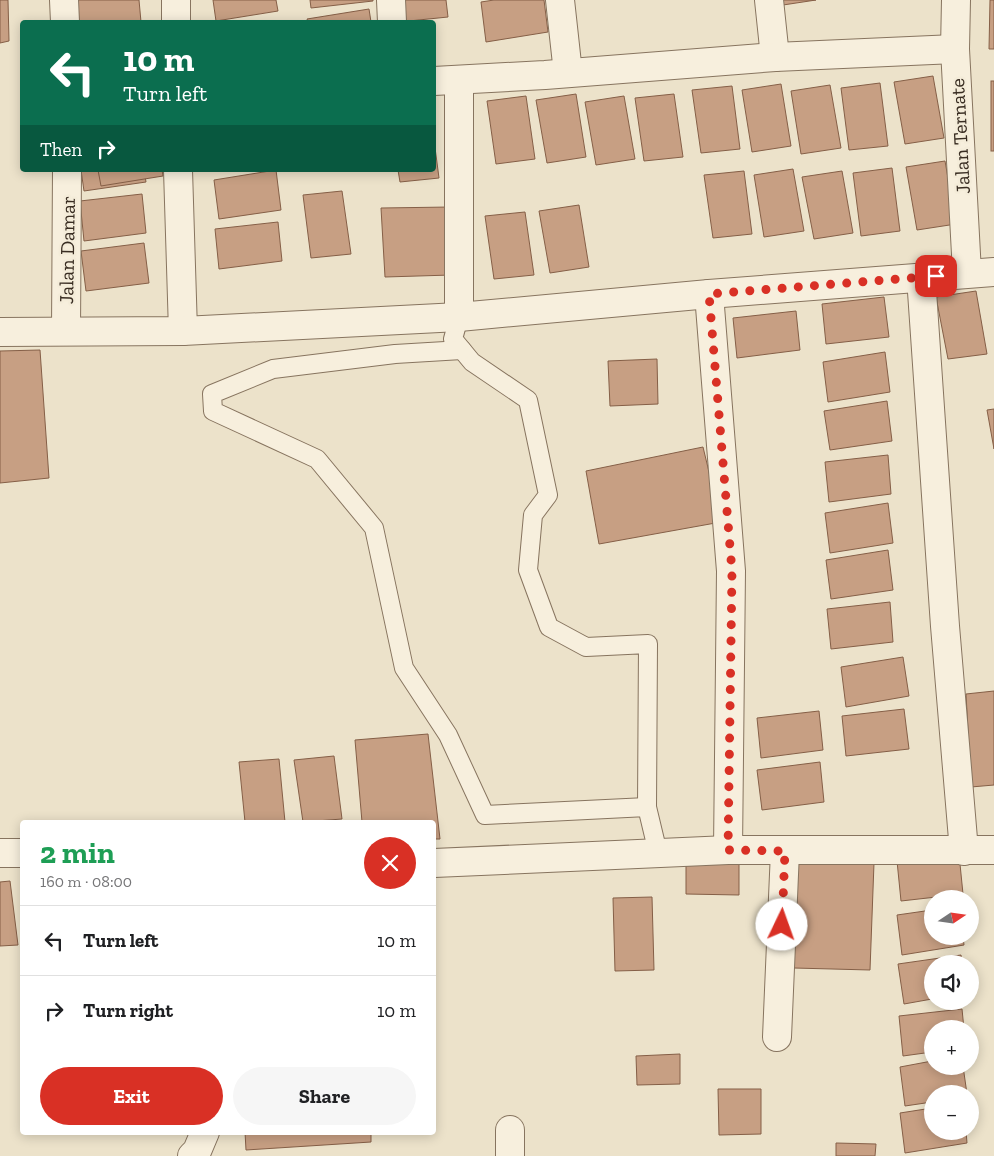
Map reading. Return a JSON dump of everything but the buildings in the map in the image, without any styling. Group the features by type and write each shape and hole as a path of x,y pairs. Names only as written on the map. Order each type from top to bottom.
{"street":[{"path":"64,0 65,20"},
{"path":"176,0 176,20"},
{"path":"391,0 392,20"},
{"path":"560,0 568,73"},
{"path":"769,0 775,57"},
{"name":"Jalan Ternate","path":"956,0 955,49 967,273"},
{"path":"459,317 446,80 568,73 775,57 955,49"},
{"name":"Jalan Damar","path":"66,330 67,172"},
{"path":"178,172 183,331"},
{"path":"0,332 66,330 183,331 459,317 709,294 994,272"},
{"path":"920,277 945,626 964,851"},
{"path":"709,294 732,571 728,850"},
{"path":"436,863 728,850 994,850"},
{"path":"776,1037 785,851"},
{"path":"0,853 20,852"},
{"path":"192,1156 197,1151 204,1135"}],"lane":[{"path":"459,317 454,339 462,350 472,362 528,400 548,495 533,515 528,570 549,627 586,647 648,644 647,807 658,853"},
{"path":"462,350 395,354 273,370 212,394 212,411 317,459 374,528 404,668 448,735 485,815 647,807"}],"route":[{"path":"782,925 785,851 728,850 732,571 709,294 936,276"}]}
